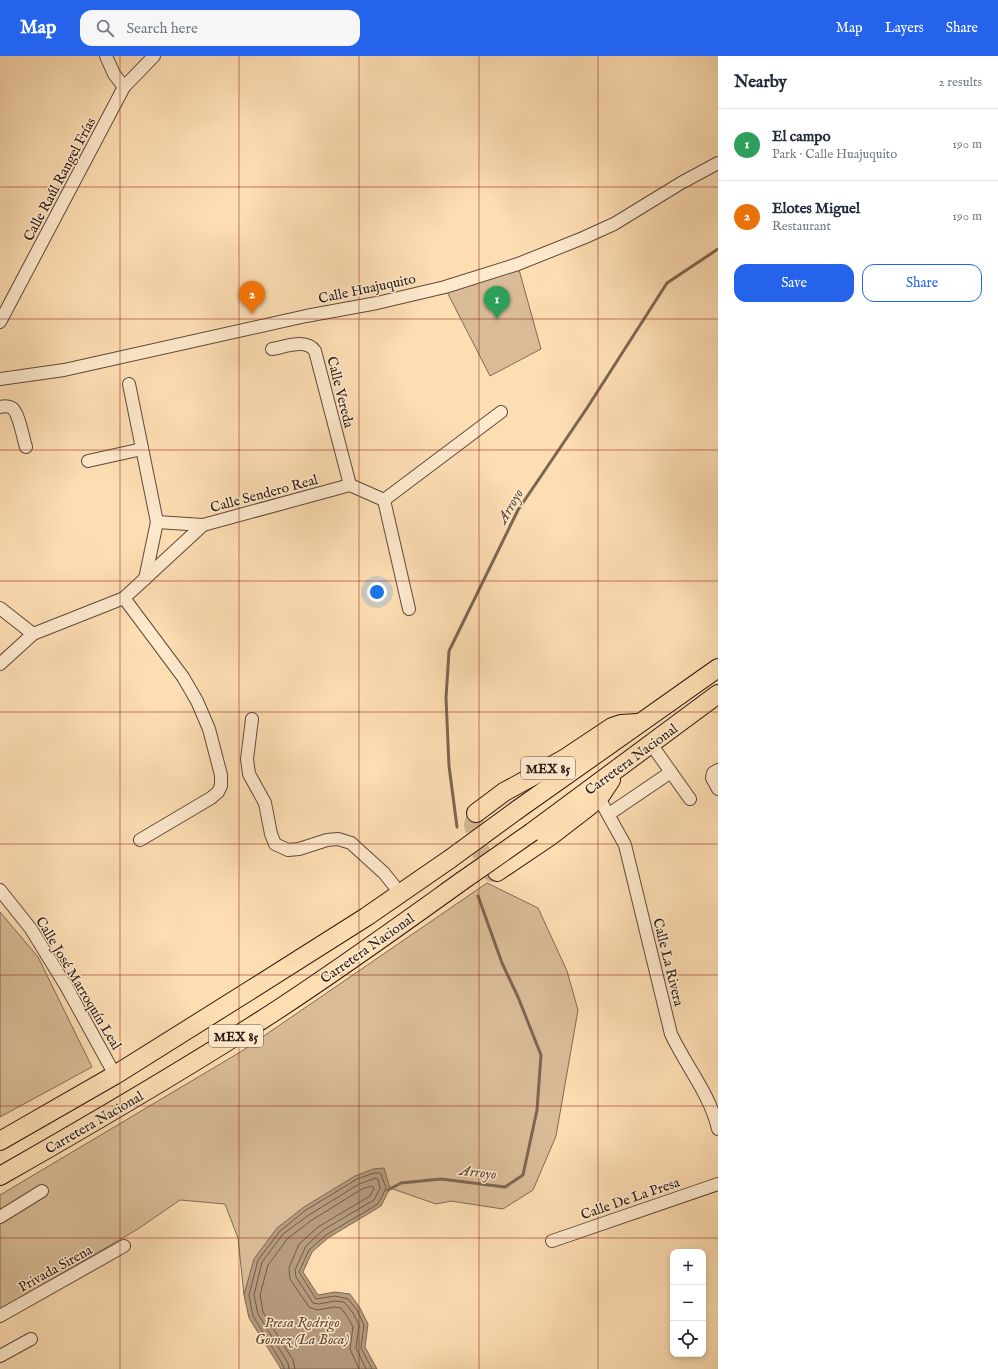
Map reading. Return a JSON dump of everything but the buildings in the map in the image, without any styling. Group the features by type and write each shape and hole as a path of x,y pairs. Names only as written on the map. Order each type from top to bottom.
{"highway":[{"name":"Carretera Nacional","path":"0,1141 115,1075 366,917 718,668"},
{"name":"Carretera Nacional","path":"0,1176 128,1103 262,1020 374,944 532,832 718,694"},
{"name":"MEX 85","path":"476,813 504,792 564,759 612,727 621,724 641,723"},
{"name":"MEX 85","path":"497,872 549,837 599,798 622,765"}],"street":[{"path":"106,56 114,74 124,87"},
{"name":"Calle Raúl Rangel Frías","path":"0,322 124,87 154,56"},
{"name":"Calle Huajuquito","path":"0,380 101,363 306,316 377,303 452,285 518,264 584,238 614,224 681,183 718,163"},
{"name":"Calle Vereda","path":"272,350 301,344 308,344 313,347 350,485"},
{"path":"128,384 157,522 145,579"},
{"path":"0,407 7,406 13,409 17,416 26,447"},
{"path":"384,500 501,412"},
{"path":"88,461 142,449"},
{"path":"350,485 384,500"},
{"name":"Calle Sendero Real","path":"0,664 33,634 124,598 203,525 350,485"},
{"path":"384,500 409,609"},
{"path":"157,522 203,525"},
{"path":"124,598 183,677 197,701 209,729 221,776 221,786 218,792 211,798 140,840"},
{"path":"0,608 33,634"},
{"path":"252,719 247,759 249,774 265,803 271,834 275,844 288,850 299,849 338,838 351,843 384,873 400,893"},
{"path":"651,744 690,799"},
{"path":"718,770 713,773 712,778 718,789"},
{"path":"609,814 671,772"},
{"name":"Calle La Rivera","path":"599,798 625,845 671,1034 680,1055 707,1097 718,1129"},
{"name":"Calle José Marroquín Leal","path":"0,890 31,929 66,986 115,1075"},
{"name":"Calle De La Presa","path":"552,1241 718,1184"},
{"path":"0,1217 42,1191"},
{"name":"Privada Sirena","path":"0,1316 124,1246"},
{"path":"0,1356 31,1339"}],"shaded area":[{"path":"518,266 541,349 490,376 445,288"},
{"path":"487,883 538,908 567,971 578,1010 556,1136 533,1190 503,1209 451,1201 436,1204 390,1188 249,1278 244,1295 238,1238 225,1204 180,1200 138,1229 0,1310 0,1195 242,1051"},
{"path":"0,912 38,957 92,1067 0,1117"}],"water":[{"name":"Presa Rodrigo Gomez (La Boca)","path":"384,1168 390,1188 381,1206 328,1238 312,1252 303,1272 318,1295 335,1292 350,1294 360,1308 368,1324 365,1347 377,1369 281,1369 249,1318 244,1295 254,1259 277,1228 304,1207 355,1176 373,1169"}],"waterway":[{"name":"Arroyo","path":"457,827 449,766 446,698 449,651 518,510 587,408 667,283 718,249"},
{"name":"Arroyo","path":"388,1190 401,1183 441,1179 505,1187 523,1175 537,1110 541,1055 518,997 502,963 478,896"}],"tunnel":[{"path":"476,813 473,825 483,859 488,870 492,873 496,872"}],"place":[{"name":"Elotes Miguel","path":"252,314"},
{"name":"El campo","path":"497,319"}]}
